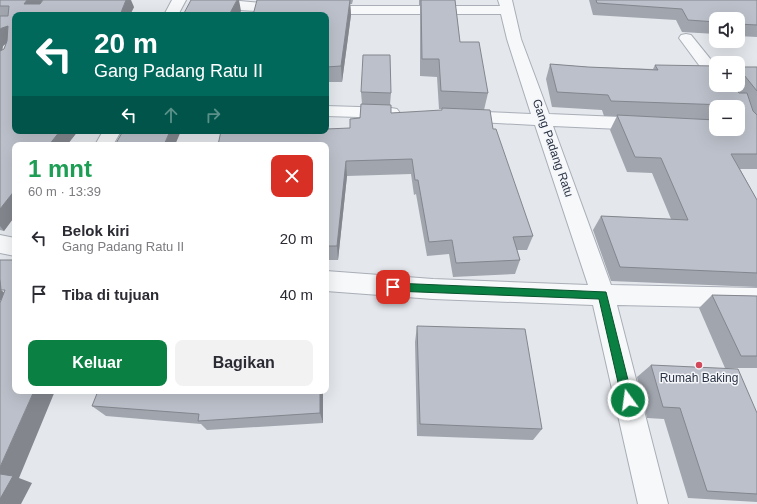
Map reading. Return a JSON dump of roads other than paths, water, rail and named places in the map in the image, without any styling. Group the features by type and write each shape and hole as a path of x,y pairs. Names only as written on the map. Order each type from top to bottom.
{"street":[{"path":"173,12 179,0"},
{"path":"208,0 238,6 300,9 505,5"},
{"name":"Gang Padang Ratu","path":"505,5 514,39 603,295 653,504"},
{"path":"686,38 709,68"},
{"path":"329,111 410,114"},
{"path":"441,115 661,125"},
{"path":"0,244 12,246"},
{"path":"329,281 378,286 603,295 757,298"}],"place":[{"name":"Rumah Baking","path":"699,365"}]}
